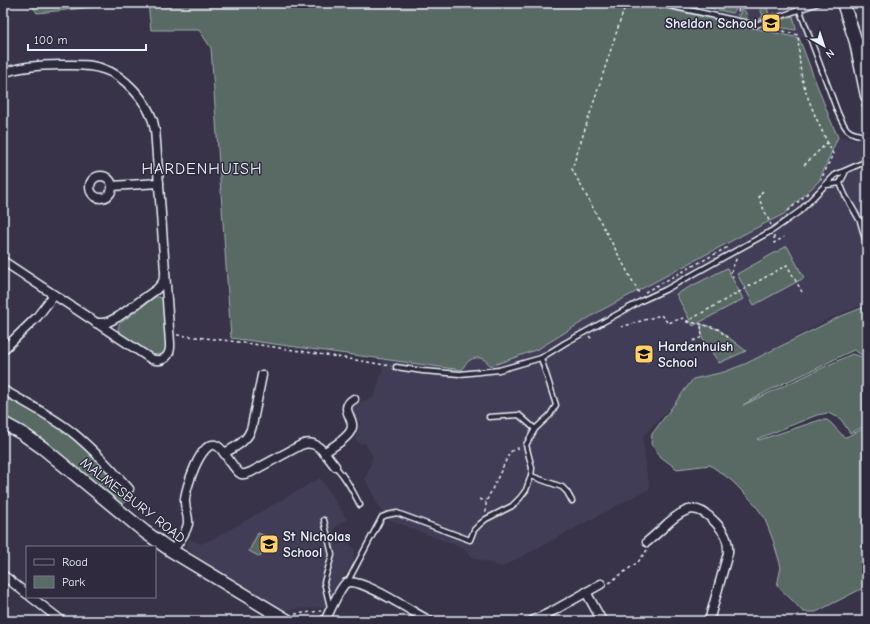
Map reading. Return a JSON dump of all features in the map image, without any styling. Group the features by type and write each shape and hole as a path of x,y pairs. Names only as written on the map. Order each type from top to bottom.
{"main road":[{"path":"843,3 856,42 867,96"},
{"name":"MALMESBURY ROAD","path":"3,423 23,434 43,448 145,532 172,551 284,619"}],"street":[{"path":"3,261 151,359 158,361 164,359 170,351 155,130 152,120 141,98 118,76 103,68 81,65 40,66 4,70"},
{"path":"112,186 159,183"},
{"path":"96,323 103,324 118,318 158,289 163,282 165,275"},
{"path":"3,350 37,317 54,295"},
{"path":"224,453 242,442 250,433 262,375"},
{"name":"MALMESBURY ROAD","path":"3,390 52,418 72,432 95,452 116,480 129,489"},
{"path":"324,453 344,438 351,430 352,425 347,406 349,402 354,399"},
{"path":"172,551 184,534 187,525 188,516 185,500 196,462 205,450 212,446 217,446 241,474 251,472 304,444 313,444 320,448 335,466"},
{"path":"647,542 676,516 688,510 704,512 720,528 728,541 728,552 709,621"},
{"path":"3,575 26,593"},
{"path":"325,621 341,589 347,583 352,582 362,584 384,594 430,621"},
{"path":"533,621 600,584"},
{"path":"586,592 602,621"},
{"path":"32,598 62,621"}],"lane":[{"path":"658,3 756,25 818,3"},
{"path":"798,3 842,123 851,133 867,136"},
{"path":"396,367 460,374 499,370 541,358 565,343 773,230 800,211 835,175 867,161"},
{"path":"846,170 840,183 860,222 867,251"},
{"path":"826,185 840,183"},
{"path":"347,583 382,518 387,515 397,514 470,540 474,530 486,520 512,506 520,498 526,490 532,468 526,445 535,429 550,415 556,405 541,358"},
{"path":"489,417 518,415 535,429"},
{"path":"335,466 344,476 360,505"},
{"path":"531,476 562,487 572,500"},
{"path":"324,520 332,555 324,582 331,610"}],"path":[{"path":"626,3 572,169 643,300"},
{"path":"736,20 739,8 737,3"},
{"path":"772,20 776,29 798,35 799,61 802,78 809,101 833,154 820,181"},
{"path":"804,165 828,142"},
{"path":"763,191 759,195 760,201 773,230 774,243 784,237"},
{"path":"787,212 809,192"},
{"path":"732,278 731,272 740,248"},
{"path":"730,339 718,329 701,324 686,322 787,265 802,292"},
{"path":"621,327 660,315 668,323 683,318"},
{"path":"693,341 702,337 701,324"},
{"path":"169,335 219,340 327,355 396,367"},
{"path":"646,360 649,363"},
{"path":"486,520 486,502 510,452 526,445"},
{"path":"480,499 486,502"},
{"path":"600,584 606,585 638,562 647,551"},
{"path":"284,619 331,610"}],"shaded area":[{"name":"Sheldon School","path":"640,3 826,3 806,12 814,33 799,38"},
{"name":"Hardenhuish School","path":"838,137 866,141 867,303 826,320 745,364 724,372 693,379 679,399 643,436 646,470 650,488 502,567 472,557 465,549 385,518 365,479 373,457 365,443 360,444 355,439 360,422 352,415 355,405 374,397 382,373 383,359 462,370 464,365 470,360 478,358 484,359 538,349 600,311 784,213 819,181"},
{"name":"St Nicholas School","path":"320,478 347,519 334,529 337,545 348,542 355,550 353,561 326,607 283,610 202,561 187,547 187,543 190,540 200,544 215,538"}],"green space":[{"path":"30,3 132,3 37,13"},
{"path":"148,3 640,3 799,38 838,137 819,181 784,214 600,311 538,349 491,366 484,360 476,358 465,364 462,370 231,338 211,48 199,30 151,30"},
{"path":"697,3 734,3 736,9 732,13 696,5"},
{"path":"758,3 766,3 769,15 775,14 758,20 763,16"},
{"path":"741,9 746,13 747,18 745,20 738,19"},
{"path":"793,16 796,30 778,27 779,21"},
{"path":"787,246 804,278 754,305 737,274"},
{"path":"727,268 743,299 693,326 676,294"},
{"path":"155,297 160,297 163,300 167,350 160,357 155,356 120,333 118,329 118,326 122,322"},
{"path":"867,306 867,354 860,354 854,350 849,352 743,405 852,354 867,357 867,425 850,433 840,418 828,413 817,415 757,439 759,440 820,420 827,420 844,437 867,427 867,586 816,612 803,612 777,586 781,567 764,517 753,502 731,480 710,465 677,469 661,457 651,444 652,434 693,379 724,372 745,364 839,317"},
{"path":"701,324 718,329 746,351 719,363 702,337"},
{"path":"3,394 31,409 71,434 112,475 107,480 116,489 121,484 130,495 121,507 50,446 35,435 3,416"},
{"path":"258,533 270,538 260,557 249,551"}],"place":[{"name":"Sheldon School","path":"771,23"},
{"name":"Hardenhuish School","path":"644,354"},
{"name":"St Nicholas School","path":"269,544"}],"district":[{"name":"HARDENHUISH","path":"202,168"}]}
